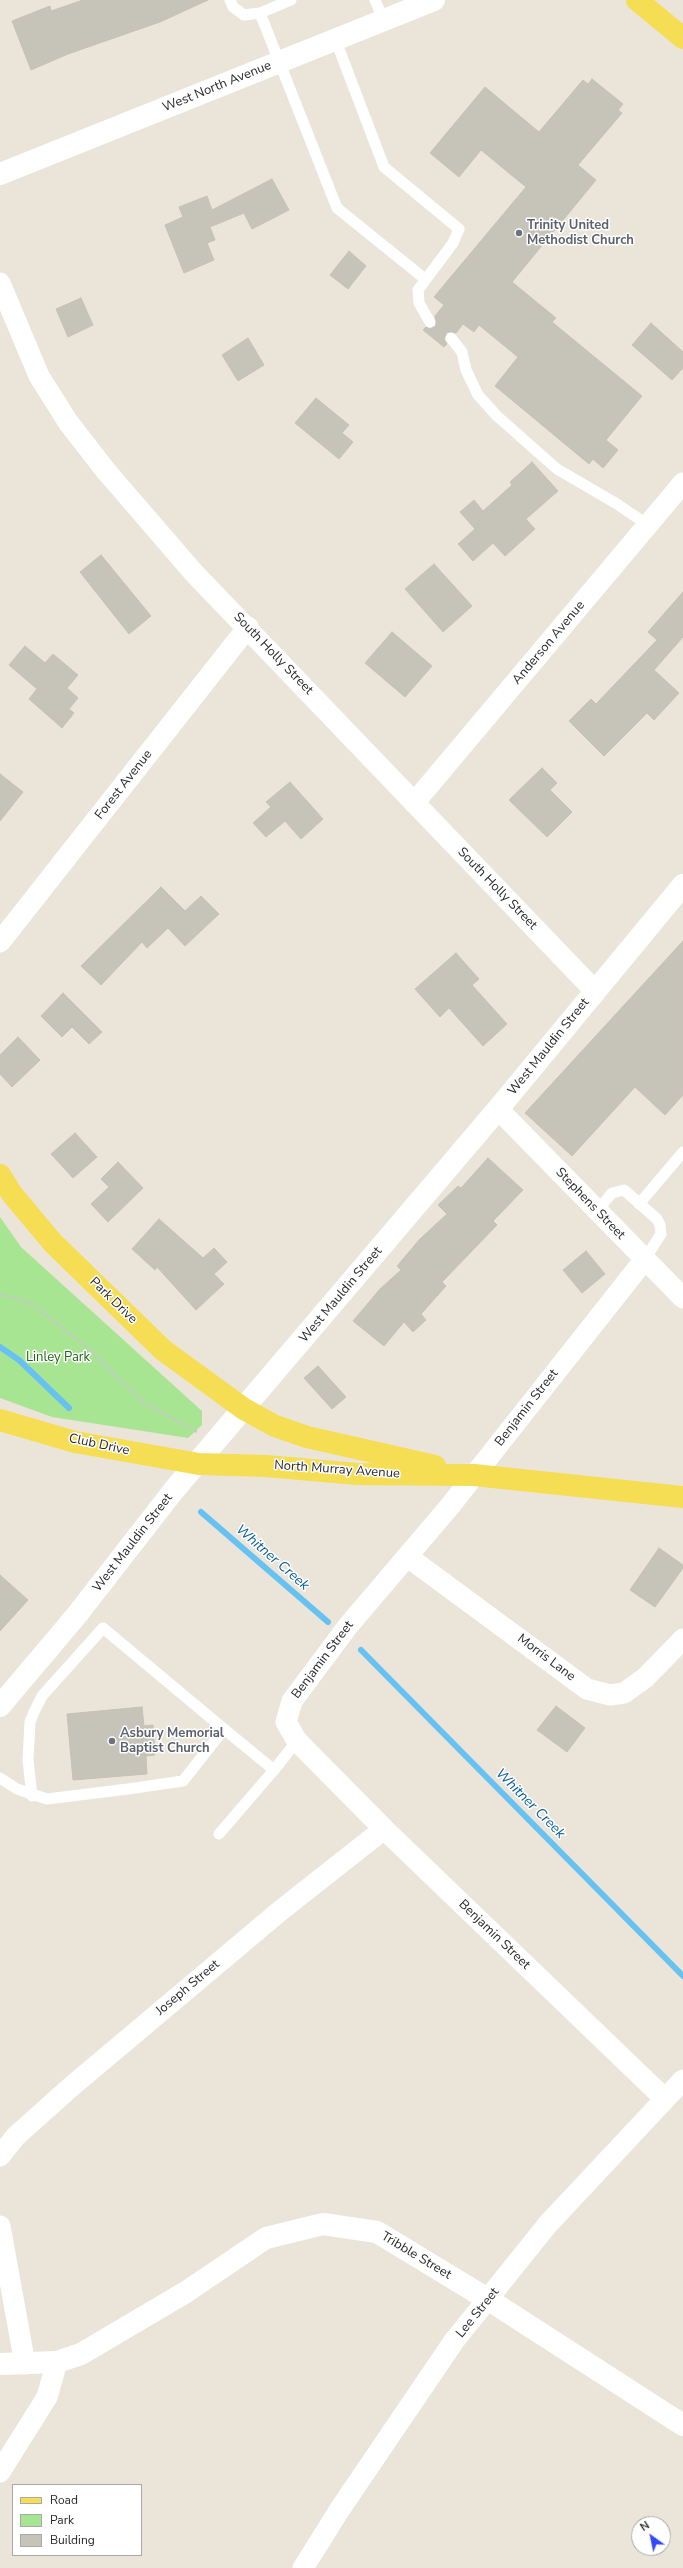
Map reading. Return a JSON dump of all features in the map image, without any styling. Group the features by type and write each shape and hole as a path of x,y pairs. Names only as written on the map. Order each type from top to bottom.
{"main road":[{"path":"637,0 683,38"},
{"name":"Park Drive","path":"0,1175 12,1194 53,1243 163,1350 244,1409"},
{"name":"North Murray Avenue","path":"244,1409 275,1426 307,1437 474,1475"},
{"name":"Club Drive","path":"0,1420 75,1442 199,1464"},
{"name":"North Murray Avenue","path":"199,1464 266,1466 357,1474 474,1475 683,1497"}],"street":[{"name":"West North Avenue","path":"0,174 336,41 434,0"},
{"name":"South Holly Street","path":"0,283 39,376 68,422 106,471 189,567 595,991"},
{"name":"Anderson Avenue","path":"414,803 683,483"},
{"name":"Forest Avenue","path":"0,942 248,627"},
{"name":"West Mauldin Street","path":"0,1706 76,1616 174,1490 199,1464 498,1109 683,885"},
{"name":"Stephens Street","path":"498,1109 683,1298"},
{"name":"Benjamin Street","path":"645,1259 408,1557 348,1626 292,1701 286,1722 297,1741 384,1829 666,2099"},
{"name":"Morris Lane","path":"408,1557 587,1689 610,1695 624,1693 645,1678 683,1639"},
{"name":"Joseph Street","path":"0,2156 16,2136 72,2086 280,1911 384,1829"},
{"name":"Lee Street","path":"303,2568 340,2509 454,2341 489,2300 548,2224 683,2080"},
{"name":"Tribble Street","path":"0,2364 57,2362 81,2354 173,2300 266,2238 323,2224 377,2232 489,2300 683,2425"},
{"path":"0,2226 25,2364"},
{"path":"0,2472 47,2397 57,2362"}],"lane":[{"path":"230,0 233,7 244,15 260,13 291,0"},
{"path":"376,0 384,21"},
{"path":"260,13 337,208 425,279"},
{"path":"336,41 384,167 459,229 453,243 418,290 419,304 430,322"},
{"path":"451,338 462,352 466,370 478,395 497,416 557,469 617,504 648,525"},
{"path":"639,1204 683,1152"},
{"path":"597,1211 618,1190 624,1190 639,1204 660,1225 661,1234 645,1259"},
{"path":"32,1796 28,1760 30,1722 42,1696 103,1628 126,1645 274,1770"},
{"path":"0,1778 32,1796 47,1799 183,1781 224,1729"},
{"path":"219,1834 297,1741"}],"path":[{"path":"0,1295 19,1299 36,1307 90,1350 144,1403 186,1427 219,1440"}],"green space":[{"name":"Linley Park","path":"0,1217 21,1247 202,1411 202,1425 188,1438 52,1417 0,1398"}],"building":[{"path":"83,0 208,0 160,22 68,54 31,70 12,21 50,6 51,11"},
{"name":"Trinity United Methodist Church","path":"592,79 623,104 618,110 622,113 578,165 596,180 512,282 556,318 552,322 642,396 606,440 618,450 603,468 593,459 589,464 495,386 518,357 479,325 474,332 463,324 456,333 447,332 444,339 447,344 444,347 423,330 426,327 430,329 436,326 435,316 444,305 434,297 526,187 481,150 459,177 430,153 485,87 539,132 583,80 588,84"},
{"path":"272,179 289,210 252,229 244,213 210,227 215,240 207,243 214,260 184,273 165,225 183,217 179,207 207,196 212,210"},
{"path":"349,251 366,266 348,289 330,275"},
{"path":"81,298 93,325 68,337 56,309"},
{"path":"651,323 683,352 683,368 672,380 632,345"},
{"path":"248,338 264,365 238,381 222,355"},
{"path":"316,398 349,425 342,433 353,442 339,459 295,423"},
{"path":"532,462 558,491 526,519 535,529 505,556 493,543 473,561 458,544 475,529 460,512 474,500 483,511 512,485 510,482"},
{"path":"101,555 151,616 129,634 80,572"},
{"path":"434,564 472,606 443,632 405,589"},
{"path":"683,592 683,637 654,670 679,693 654,720 647,713 604,756 569,721 591,699 596,704 657,640 648,632"},
{"path":"392,632 432,666 405,697 365,663"},
{"path":"25,646 45,663 53,654 78,675 67,688 78,698 69,709 74,713 62,728 29,699 37,689 9,665"},
{"path":"542,768 557,783 550,790 572,812 547,837 509,800"},
{"path":"0,774 23,792 0,821"},
{"path":"290,782 323,819 301,839 285,821 266,837 253,823 271,807 266,802"},
{"path":"161,887 185,911 201,896 219,914 185,946 168,928 147,948 142,942 101,985 81,966"},
{"path":"683,941 683,1095 665,1115 635,1087 572,1156 525,1113"},
{"path":"456,953 479,979 472,985 507,1024 483,1046 449,1008 440,1017 415,989"},
{"path":"63,993 102,1032 89,1044 72,1027 62,1037 41,1016"},
{"path":"18,1037 40,1060 12,1087 0,1074 0,1055"},
{"path":"75,1133 97,1157 73,1178 51,1154"},
{"path":"488,1158 523,1190 493,1221 497,1225 442,1282 446,1286 421,1314 426,1320 413,1332 404,1322 384,1346 353,1321 380,1289 401,1270 397,1266 420,1239 447,1214 438,1205 458,1186 461,1188"},
{"path":"118,1162 143,1188 108,1222 91,1204 109,1187 101,1179"},
{"path":"159,1219 203,1258 214,1248 227,1262 214,1274 224,1284 196,1310 157,1267 155,1270 132,1249"},
{"path":"586,1251 605,1274 582,1293 563,1270"},
{"path":"318,1366 346,1397 332,1409 304,1378"},
{"path":"659,1548 683,1565 683,1568 655,1607 630,1590"},
{"path":"0,1575 28,1600 0,1631"},
{"path":"556,1706 585,1728 567,1752 537,1730"},
{"name":"Asbury Memorial Baptist Church","path":"142,1707 144,1726 153,1725 155,1755 146,1756 147,1774 73,1780 67,1714"}],"waterway":[{"name":"Whitner Creek","path":"0,1347 19,1360 69,1408"},
{"name":"Whitner Creek","path":"201,1512 328,1622"},
{"name":"Whitner Creek","path":"361,1650 683,1976"}],"place":[{"name":"Trinity United Methodist Church","path":"519,233"},
{"name":"Asbury Memorial Baptist Church","path":"112,1741"}]}
